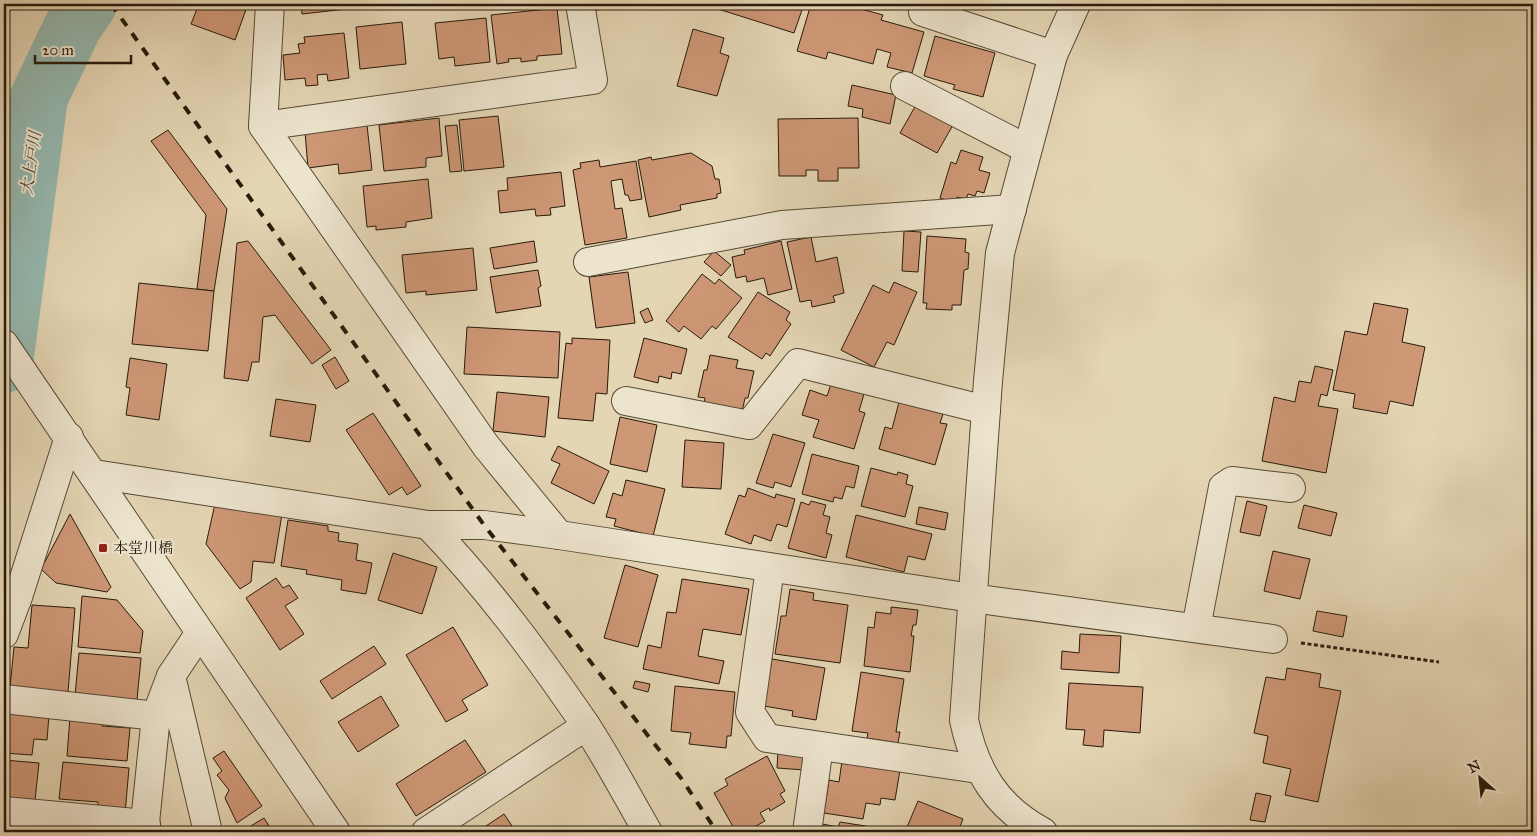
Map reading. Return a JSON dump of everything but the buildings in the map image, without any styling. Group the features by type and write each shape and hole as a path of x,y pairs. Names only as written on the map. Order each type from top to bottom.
{"street":[{"path":"270,4 263,126 486,446 559,535"},
{"path":"263,126 593,80 580,4"},
{"path":"1043,832 1007,807 978,769 964,720 986,410 1000,254 1053,55 1076,4"},
{"path":"923,12 1053,55"},
{"path":"904,86 1027,149"},
{"path":"588,262 782,226 1012,209"},
{"path":"4,344 94,474 199,634 336,832"},
{"path":"626,402 749,425 798,363 986,410"},
{"path":"4,634 18,597 69,437"},
{"path":"94,474 428,525 484,525 559,535 972,598 1273,639"},
{"path":"1196,628 1223,487 1232,480 1291,488"},
{"path":"428,525 466,565 517,629 586,726 648,832"},
{"path":"770,568 750,712 767,738 978,769"},
{"path":"4,810 145,828 156,716 171,676 199,634"},
{"path":"171,676 208,832"},
{"path":"4,699 156,716"},
{"path":"426,832 586,726"},
{"path":"807,832 819,746"}],"path":[{"path":"1273,639 1439,662"}],"waterway":[{"name":"大上戸川","path":"4,364 39,97 73,26 88,4"}],"railway":[{"path":"111,4 484,525 681,778 717,832"}],"place":[{"name":"本堂川橋","path":"103,548"}]}
